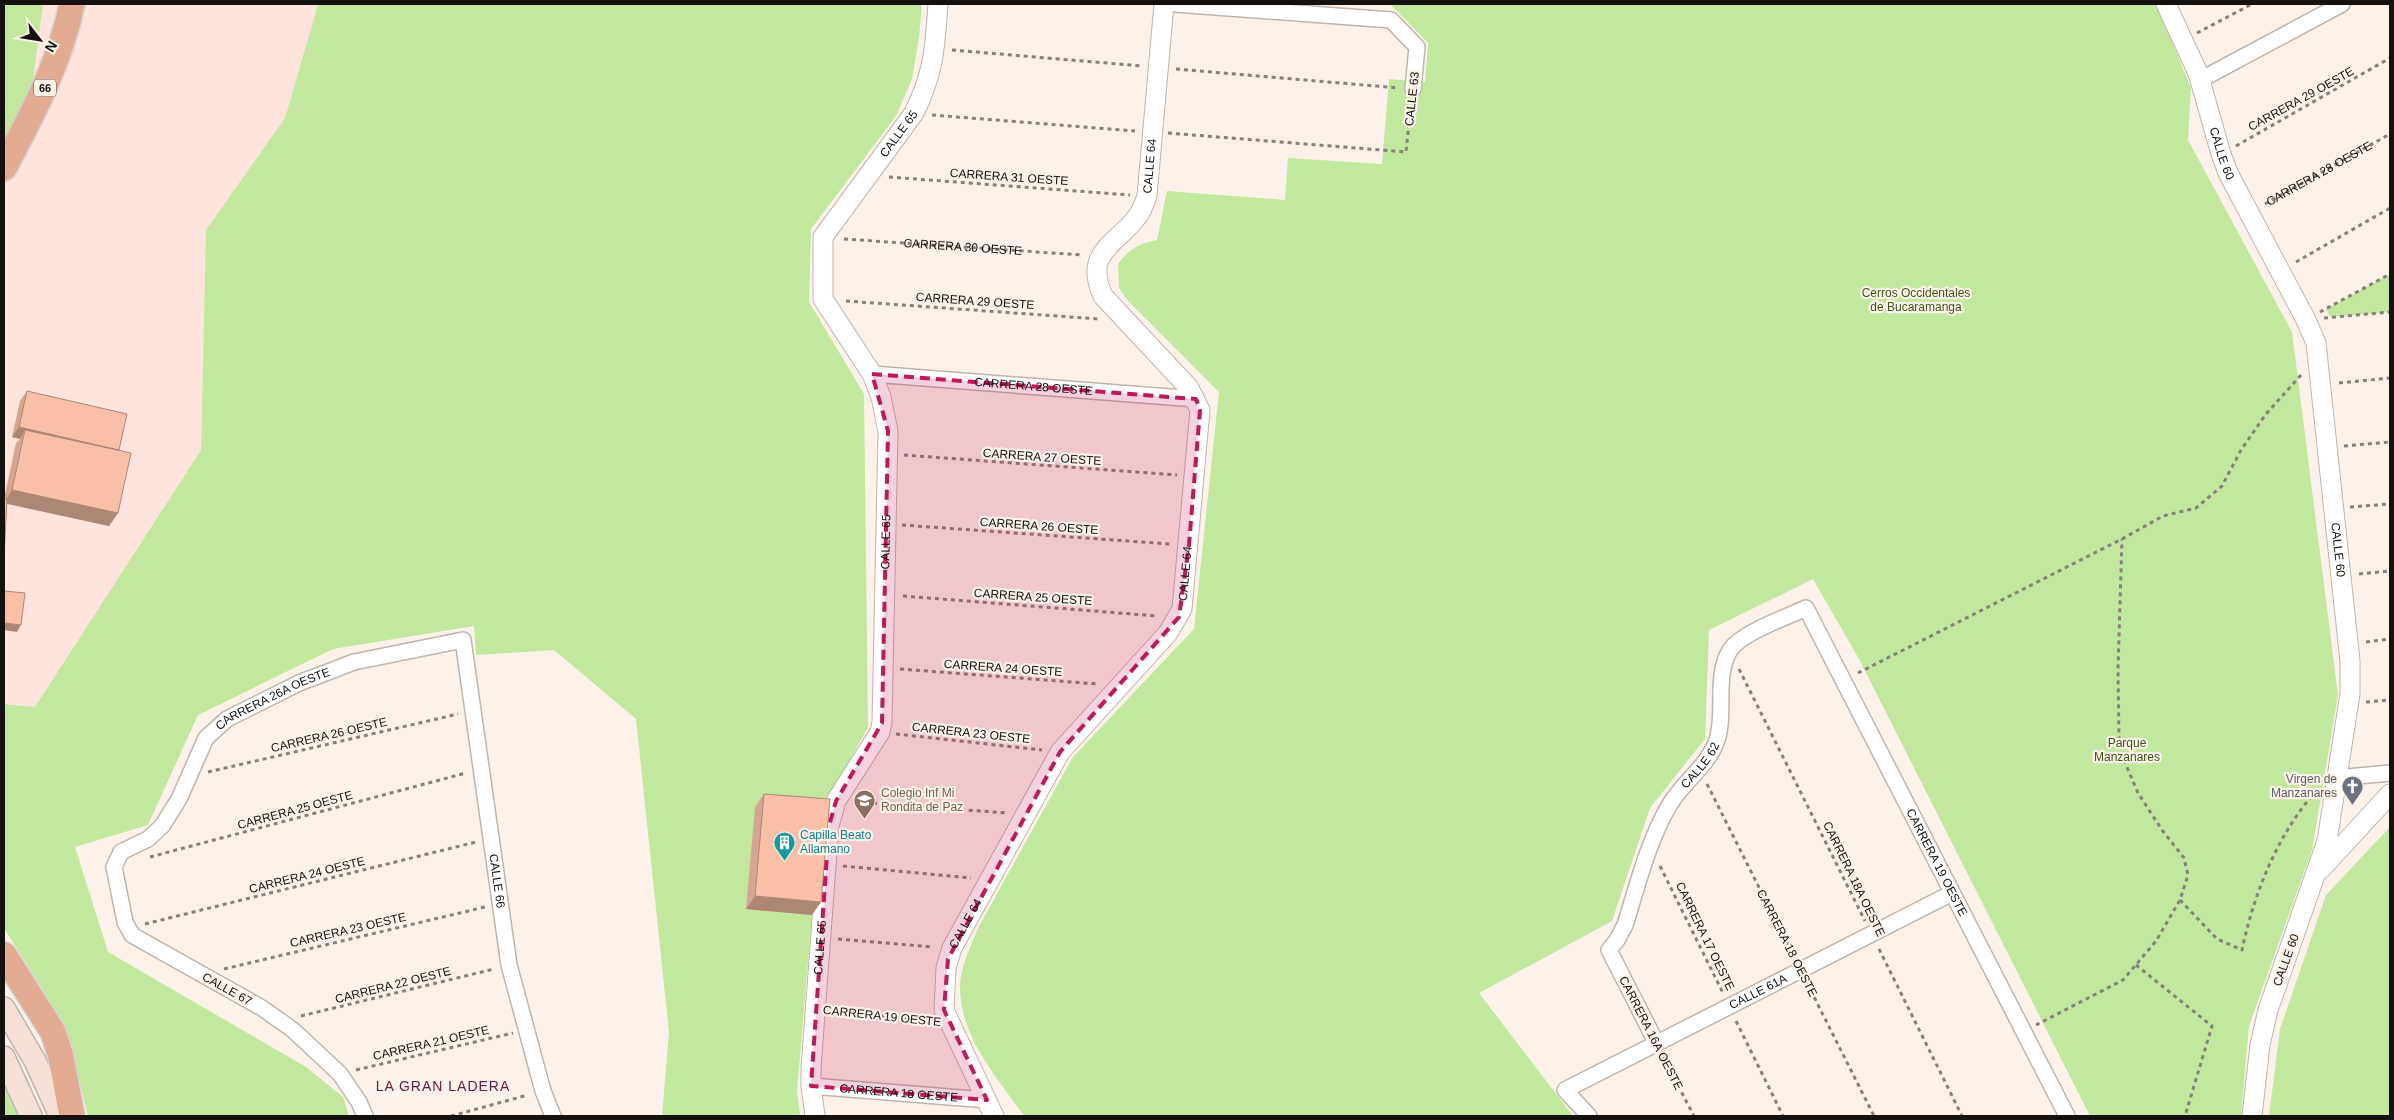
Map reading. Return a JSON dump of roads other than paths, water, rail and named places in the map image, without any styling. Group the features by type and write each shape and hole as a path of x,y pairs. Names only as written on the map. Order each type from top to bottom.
{"highway":[{"path":"50,77 47,53 56,4"},
{"name":"66","path":"4,168 50,77 66,35 72,4"},
{"path":"4,955 53,1032 61,1057 72,1116"}],"main road":[{"path":"4,1008 35,1061 60,1116"},
{"path":"4,1057 32,1116"}],"street":[{"name":"CALLE 65","path":"815,1116 811,1086 828,826 836,800 880,732 883,711 888,454 887,418 872,374 823,299 823,238 914,113 933,64 938,4"},
{"name":"CALLE 64","path":"990,1108 944,1010 946,968 952,948 1060,752 1168,632 1179,617 1182,609 1200,410 1196,399 1179,376 1103,296 1098,285 1097,273 1102,256 1114,239 1136,218 1147,196 1164,4"},
{"name":"CALLE 63","path":"1175,4 1391,20 1417,47 1413,89"},
{"name":"CALLE 60","path":"2166,4 2200,80 2220,154 2306,320 2318,356 2351,676 2349,704 2327,841 2265,1019 2260,1045 2252,1116"},
{"path":"2200,80 2342,4"},
{"name":"CARRERA 28 OESTE","path":"872,374 1196,399"},
{"name":"CARRERA 19 OESTE","path":"1730,650 1738,641 1806,608 2067,1116"},
{"name":"CALLE 66","path":"463,640 509,965 525,1030 543,1091 553,1116"},
{"name":"CARRERA 26A OESTE","path":"128,928 116,862 121,852 148,839 162,826 179,799 198,751 216,727 299,683 368,658 463,640"},
{"name":"CALLE 62","path":"1608,950 1617,940 1625,925 1658,823 1672,801 1700,769 1718,739 1724,666 1730,650"},
{"path":"2337,778 2390,773"},
{"path":"2317,873 2390,794"},
{"name":"CALLE 61A","path":"1589,1116 1565,1090 1952,893"},
{"name":"CALLE 67","path":"128,928 139,940 262,1008 281,1021 328,1061 340,1074 359,1102 365,1116"},
{"name":"CARRERA 16A OESTE","path":"1608,950 1657,1044"},
{"name":"CARRERA 18 OESTE","path":"811,1086 990,1108"}],"place":[{"name":"Virgen de Manzanares","path":"2353,805"},
{"name":"Colegio Inf Mi Rondita de Paz","path":"865,819"},
{"name":"Capilla Beato Allamano","path":"784,861"}],"district":[{"name":"LA GRAN LADERA","path":"443,1086"}],"park label":[{"name":"Cerros Occidentales de Bucaramanga","path":"1916,300"},
{"name":"Parque Manzanares","path":"2127,750"}]}
